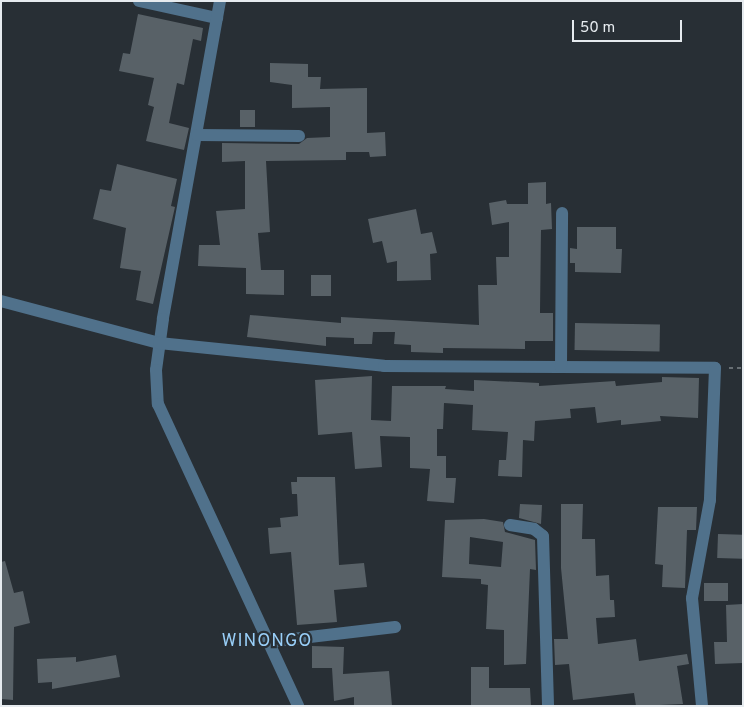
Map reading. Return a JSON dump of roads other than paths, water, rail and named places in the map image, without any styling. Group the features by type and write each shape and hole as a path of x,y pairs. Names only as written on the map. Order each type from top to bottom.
{"street":[{"path":"139,1 217,18"},
{"path":"220,1 205,72 197,135 159,343 156,370 158,404 266,642 298,706"},
{"path":"197,135 299,136"},
{"path":"561,367 562,213"},
{"path":"1,301 159,343 384,366 715,368 710,500 692,598 702,706"},
{"path":"510,525 534,529 543,536 548,706"},
{"path":"266,642 395,627"}],"district":[{"name":"WINONGO","path":"267,642"}]}
